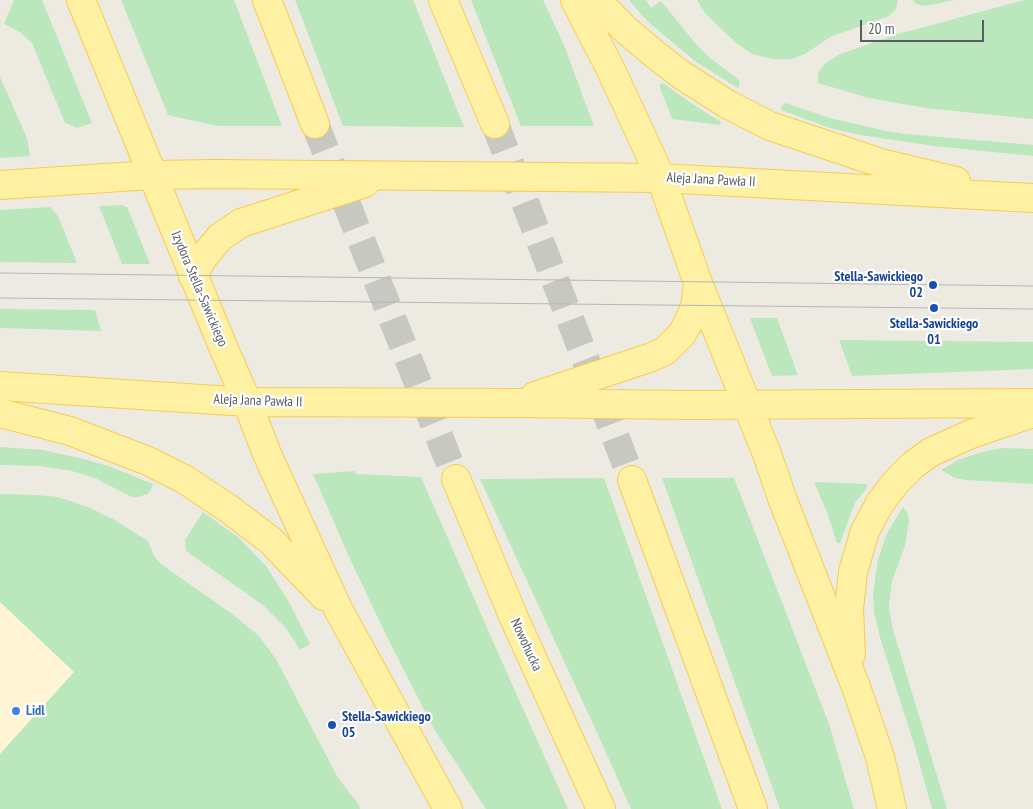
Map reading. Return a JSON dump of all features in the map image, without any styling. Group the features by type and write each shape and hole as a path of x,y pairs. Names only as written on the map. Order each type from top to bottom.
{"main road":[{"name":"Izydora Stella-Sawickiego","path":"81,0 267,454 338,609"},
{"path":"267,0 315,124"},
{"path":"443,0 495,124"},
{"path":"575,0 610,68 661,178 698,283 767,454 782,498 856,687 880,757 892,809"},
{"path":"596,0 627,31 680,74 726,104 770,126 881,163 1027,198"},
{"name":"Aleja Jana Pawła II","path":"0,185 152,174 661,178 1027,198"},
{"name":"Aleja Jana Pawła II","path":"194,276 202,259 220,237 241,223 389,176"},
{"name":"Aleja Jana Pawła II","path":"516,403 665,351 682,334 687,325 694,307 698,283"},
{"name":"Aleja Jana Pawła II","path":"0,386 247,402 746,405 1033,403"},
{"path":"0,413 70,431 148,462 184,479 229,509 270,540 338,609 448,809"},
{"path":"856,687 850,645 850,590 853,572 865,531 880,503 896,482 913,465 931,452 970,434 1033,413"},
{"name":"Nowohucka","path":"456,479 514,618 601,809"},
{"path":"632,480 753,809"}],"shaded area":[{"name":"Lidl","path":"0,602 74,672 0,754"}],"green space":[{"path":"14,0 42,0 92,123 77,128 65,123 32,43 21,33 4,24"},
{"path":"121,0 234,0 282,126 218,126 168,115"},
{"path":"295,0 413,0 464,127 343,126"},
{"path":"471,0 543,0 564,45 594,126 521,126"},
{"path":"629,0 646,0 651,8 661,1 696,44 710,58 739,80 738,88 695,61 647,21"},
{"path":"697,0 898,0 896,9 889,16 830,37 805,54 792,59 772,59 752,54 735,42 705,13"},
{"path":"913,0 955,0 925,6 916,4"},
{"path":"1024,0 1033,0 1033,119 925,108 869,98 818,83 818,72 827,62 840,54 898,34"},
{"path":"0,77 27,138 30,156 0,158"},
{"path":"663,83 721,122 720,125 672,119 659,85"},
{"path":"786,103 830,118 886,131 1033,145 1033,156 934,146 860,135 830,128 781,110 782,105"},
{"path":"122,205 128,209 150,264 122,264 99,206"},
{"path":"50,207 58,216 77,263 0,262 0,210"},
{"path":"0,309 95,310 101,331 0,328"},
{"path":"750,318 777,318 798,375 772,376"},
{"path":"839,340 1033,342 1033,369 852,376"},
{"path":"0,447 43,450 84,459 111,467 153,484 147,494 132,497 95,478 72,471 40,466 0,465"},
{"path":"1004,448 1033,449 1033,484 966,480 955,478 941,470 958,460 981,452"},
{"path":"355,471 356,474 421,477 568,809 486,809 434,729 350,559 313,474"},
{"path":"604,478 722,809 631,809 480,479"},
{"path":"662,478 734,478 829,724 854,809 780,809"},
{"path":"814,482 867,484 867,488 855,503 840,543 837,543 827,512"},
{"path":"0,494 58,497 88,507 113,519 148,541 154,556 161,564 235,616 259,636 276,659 338,778 360,809 0,809 0,754 74,672 0,602"},
{"path":"903,507 908,514 909,521 905,546 892,581 889,607 892,626 947,809 932,809 874,612 873,594 878,559 887,533"},
{"path":"203,512 239,538 266,566 289,602 310,644 300,650 286,628 263,605 186,551 185,540"}],"tunnel":[{"path":"315,124 456,479"},
{"path":"495,124 632,480"}],"tram line":[{"path":"0,273 1033,286"},
{"path":"0,298 1033,309"}],"place":[{"name":"Stella-Sawickiego 02","path":"933,285"},
{"name":"Stella-Sawickiego 01","path":"934,308"},
{"name":"Lidl","path":"16,711"},
{"name":"Stella-Sawickiego 05","path":"332,725"}]}
